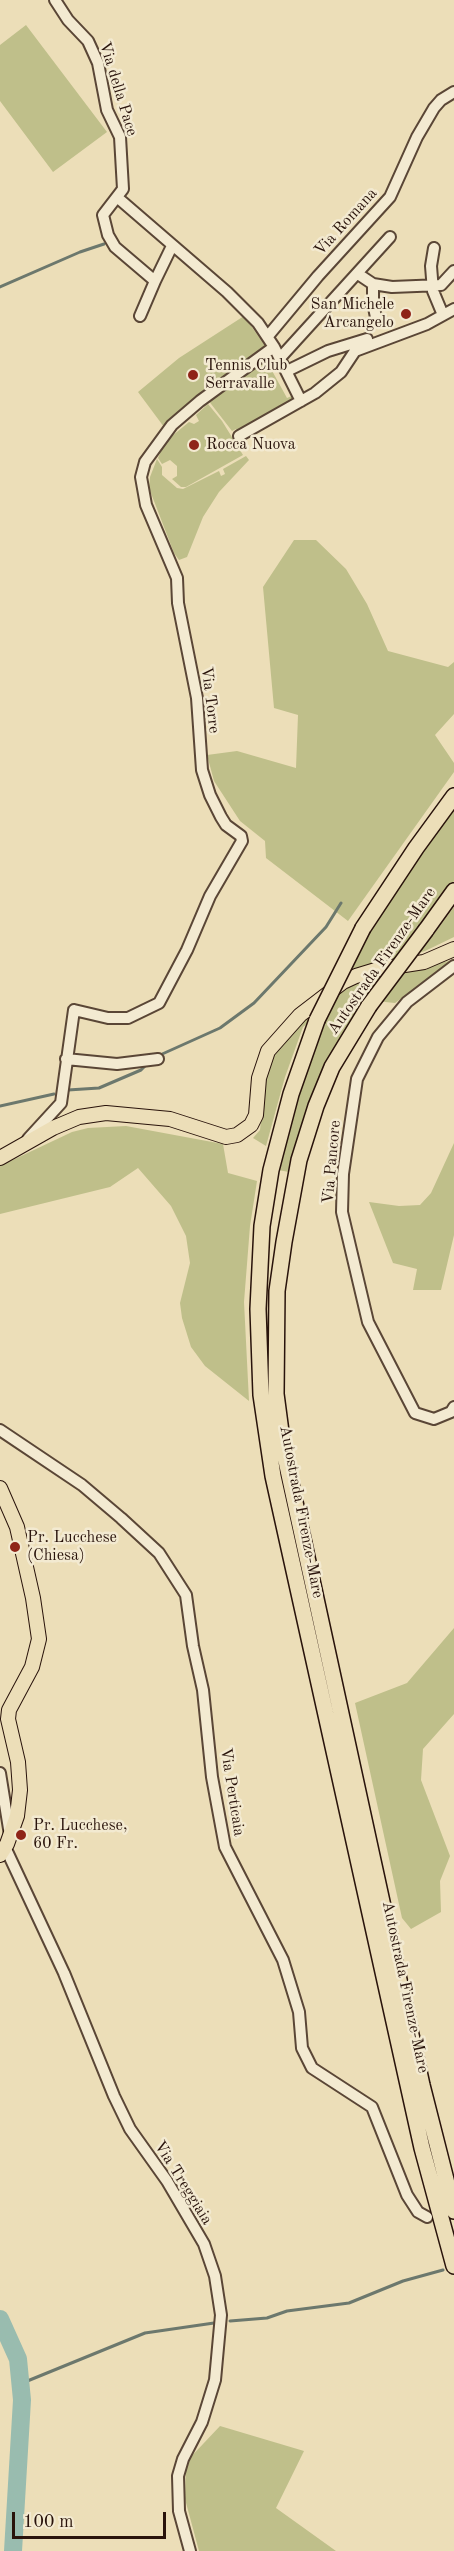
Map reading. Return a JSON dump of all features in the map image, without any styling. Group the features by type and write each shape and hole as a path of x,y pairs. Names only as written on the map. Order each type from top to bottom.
{"highway":[{"name":"Autostrada Firenze-Mare","path":"454,796 363,928 317,1020 291,1094 271,1170 262,1226 258,1309 261,1395 273,1476 422,2148 454,2266"},
{"name":"Autostrada Firenze-Mare","path":"454,891 369,1006 332,1066 316,1106 299,1160 278,1291 276,1394 283,1447 372,1857 422,2085 454,2211"}],"main road":[{"path":"0,1158 53,1128 79,1117 106,1113 170,1119 226,1137 237,1135 251,1125 256,1115 259,1078 268,1051 300,1015 343,982 356,976 379,969 424,962 454,949"},
{"path":"0,1488 16,1527 33,1598 39,1639 32,1667 9,1710 8,1719 20,1779 19,1803 5,1846"}],"street":[{"name":"Via della Pace","path":"55,0 68,20 88,41 98,63 106,110 120,137 123,184 118,198 104,215 108,235 116,247 154,281"},
{"name":"Via Romana","path":"268,336 318,276 390,197 417,137 434,108 441,100 454,92"},
{"path":"118,198 227,292 258,323 268,336 301,400"},
{"path":"280,358 390,237"},
{"path":"141,316 154,281 172,246"},
{"path":"434,248 431,263 432,285 443,315"},
{"path":"358,274 373,284 392,287 442,284 454,272"},
{"path":"373,284 376,322"},
{"path":"287,371 328,351 370,342 427,324 454,309"},
{"path":"239,436 301,400 336,376 352,354 394,328"},
{"name":"Via Torre","path":"66,1059 74,1011 128,1018 159,1003 187,950 210,896 242,842 241,836 226,825 221,817 210,795 202,770 197,698 178,603 177,578 143,497 141,477 145,462 172,425 274,347"},
{"name":"Via Pancore","path":"454,966 407,1002 378,1037 357,1079 343,1174 342,1212 368,1322 415,1413 434,1419 451,1412 454,1407"},
{"path":"21,1146 61,1102 66,1059 117,1064 158,1059"},
{"name":"Via Perticaia","path":"0,1430 82,1485 122,1518 159,1553 186,1595 202,1690 212,1777 225,1847 283,1959 299,2012 302,2048 312,2068 372,2107 407,2194 418,2212 427,2217"},
{"name":"Via Treggiaia","path":"0,1773 5,1846 64,1973 130,2129 167,2181 204,2244 215,2276 221,2315 215,2380 202,2422 183,2459 178,2476 179,2511 190,2551"}],"green space":[{"path":"26,25 107,132 53,172 0,101 0,45"},
{"name":"Tennis Club Serravalle","path":"244,316 266,347 164,427 138,392 179,358"},
{"path":"265,358 287,398 294,395 296,399 238,432 236,429 232,431 208,400"},
{"path":"208,404 222,421 243,455 186,487 181,487 172,479 177,476 177,466 170,460 162,464 158,458 166,441 189,422 194,424 199,421 196,415"},
{"path":"246,456 249,460 219,492 203,517 187,557 179,560 174,553 149,488 150,477 157,459 162,467 162,475 177,488 183,489 219,471 221,476 225,474 223,469"},
{"path":"294,540 316,540 346,569 367,604 388,651 448,667 454,662 454,714 435,735 454,763 454,772 348,921 266,858 265,841 240,821 214,781 207,755 237,751 296,768 298,715 274,708 263,587"},
{"path":"454,809 454,881 419,930 431,938 454,907 454,937 425,951 347,974 367,936 398,887"},
{"path":"454,960 395,1003 366,1000 315,1091 301,1128 289,1172 278,1170 298,1091 330,1005 303,1027 285,1077 266,1146 253,1138 260,1130 266,1071 279,1046 301,1022 349,987 380,975"},
{"path":"126,1126 223,1144 228,1173 257,1181 250,1226 244,1302 249,1401 205,1366 191,1347 180,1303 190,1263 186,1236 171,1206 138,1168 110,1187 0,1214 0,1166 72,1132 88,1128"},
{"path":"454,1143 454,1235 441,1290 413,1290 417,1269 393,1263 369,1202 399,1206 420,1205 431,1193"},
{"path":"454,1628 454,1714 423,1749 421,1780 450,1856 440,1881 441,1912 411,1929 402,1918 355,1703 407,1683"},
{"path":"220,2426 304,2451 276,2508 336,2551 199,2551 185,2499 186,2462"}],"waterway":[{"path":"0,287 104,244"},
{"path":"160,1055 220,1028 254,1003 326,927 341,903"},
{"path":"68,1090 99,1088 141,1070 147,1064"},
{"path":"0,1106 54,1094"},
{"path":"230,2321 267,2318 287,2311 349,2303 403,2281 443,2270"},
{"path":"0,2319 18,2359 22,2400 13,2551"},
{"path":"20,2384 145,2333 214,2323"}],"place":[{"name":"San Michele Arcangelo","path":"406,314"},
{"name":"Tennis Club Serravalle","path":"193,375"},
{"name":"Rocca Nuova","path":"194,445"},
{"name":"Pr. Lucchese (Chiesa)","path":"15,1547"},
{"name":"Pr. Lucchese, 60 Fr.","path":"21,1835"}]}
